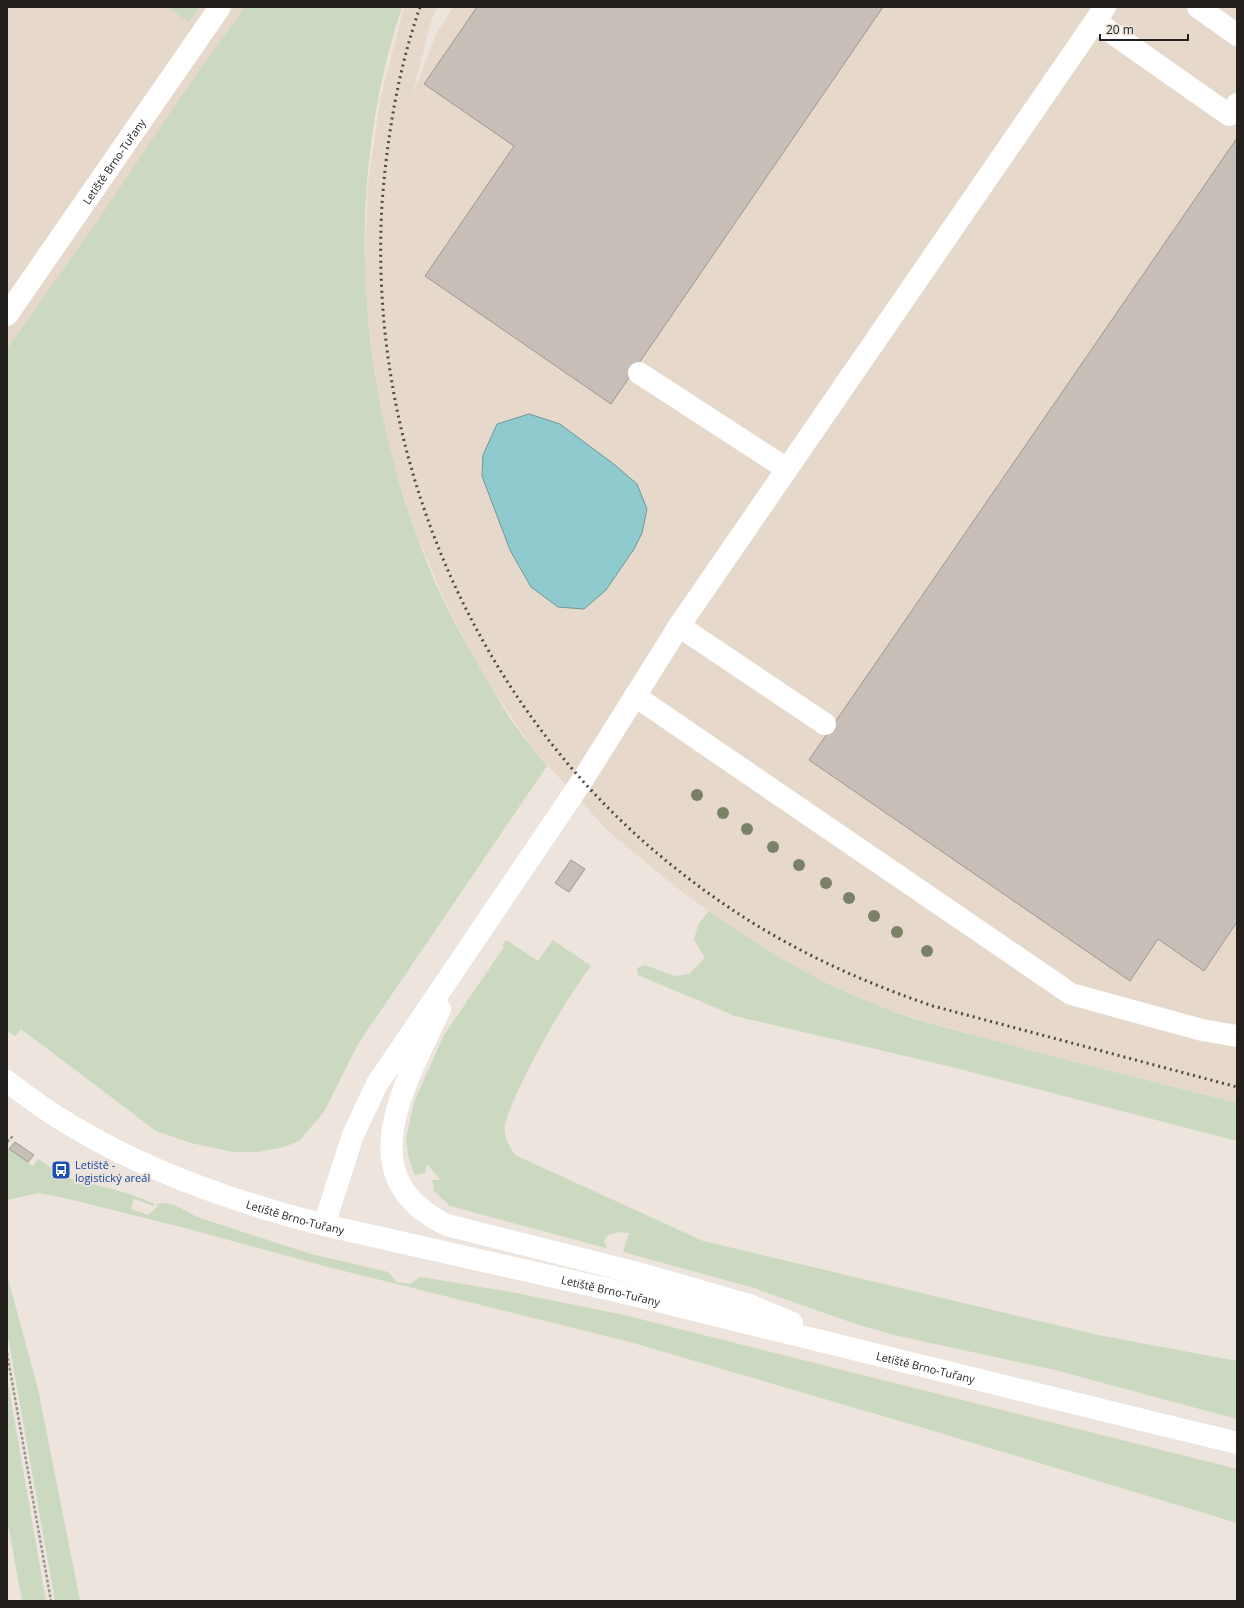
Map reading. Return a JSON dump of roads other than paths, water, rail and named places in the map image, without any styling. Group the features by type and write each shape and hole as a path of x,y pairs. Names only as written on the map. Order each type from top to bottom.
{"street":[{"name":"Letiště Brno-Tuřany","path":"7,315 220,7"},
{"path":"1198,7 1237,36"},
{"path":"324,1225 353,1135 377,1084 582,781 679,626 1100,14 1229,115 1237,104"},
{"path":"639,373 787,469"},
{"path":"679,626 825,724"},
{"path":"635,696 1071,994 1202,1030 1237,1036"},
{"path":"469,948 412,1070 398,1107 391,1137 392,1166 404,1193 413,1203 435,1220 447,1225 652,1277 749,1305 855,1350"},
{"name":"Letiště Brno-Tuřany","path":"7,1081 49,1112 83,1134 129,1156 221,1194 276,1212 324,1225 625,1293 1237,1443"}],"water":[{"path":"529,414 560,424 615,465 637,484 647,509 642,533 634,549 606,590 584,609 558,607 531,587 510,550 482,476 483,455 497,424"}],"railway":[{"path":"420,7 405,55 390,129 382,204 382,299 394,393 416,485 450,574 493,658 546,736 608,808 679,871 738,914 800,950 832,966 898,994 933,1006 1237,1087"}],"place":[{"name":"Letiště - logistický areál","path":"61,1170"}]}
